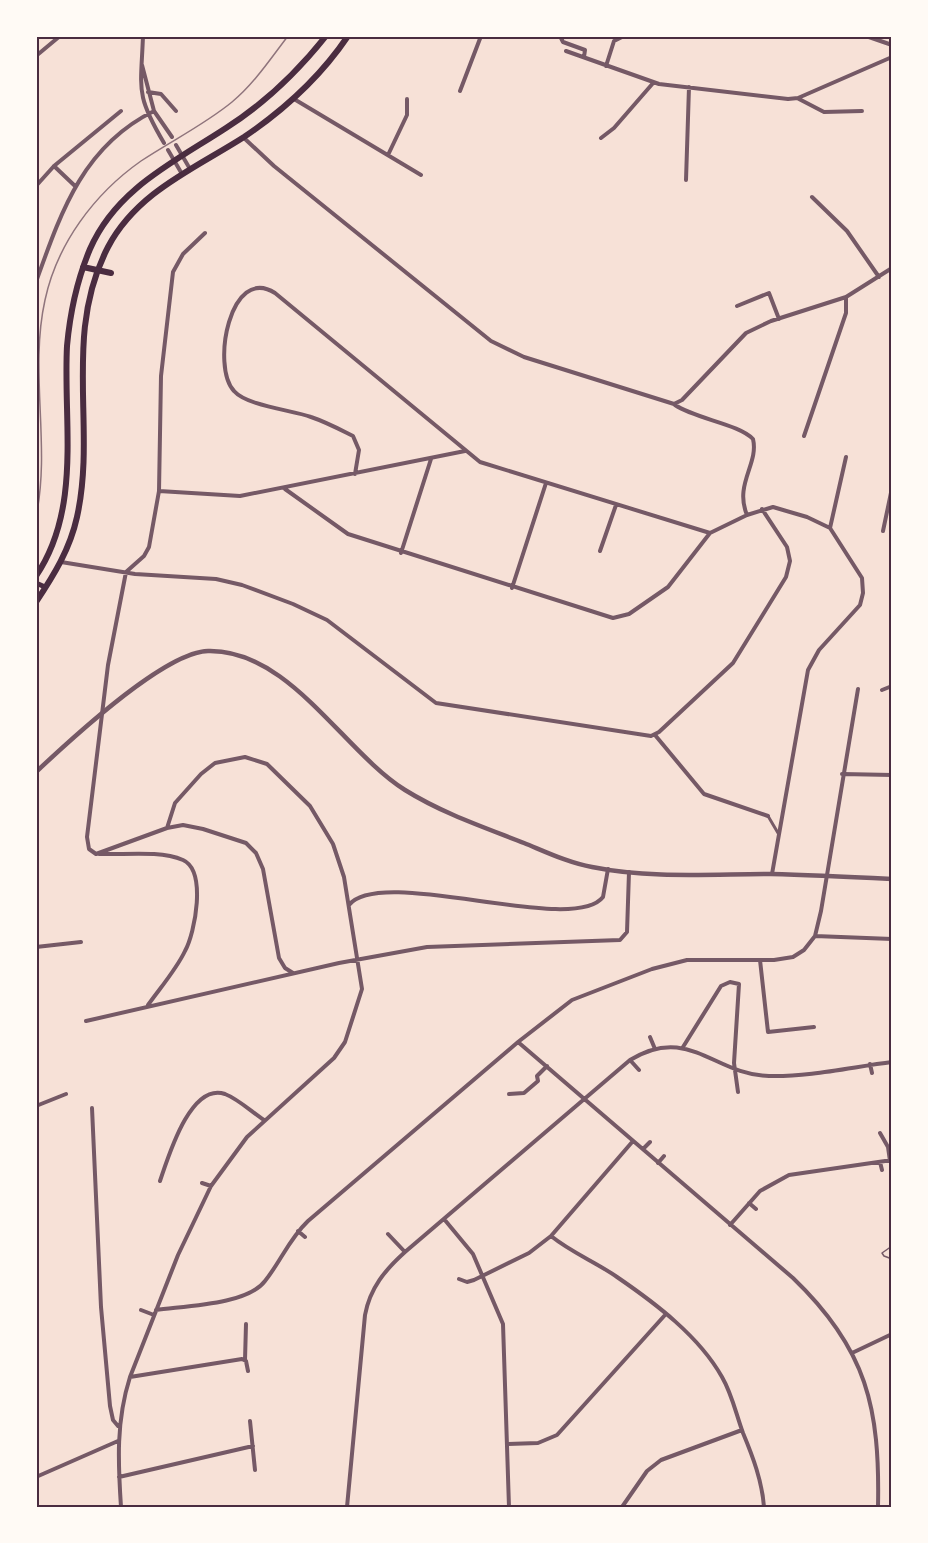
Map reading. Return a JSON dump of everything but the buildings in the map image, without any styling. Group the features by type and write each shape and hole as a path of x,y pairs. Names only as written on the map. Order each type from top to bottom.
{"main road":[{"path":"36,576 51,548 63,510 67,472 70,322 83,267 98,234 126,197 174,160 228,127 274,91 326,36"},
{"path":"36,602 62,562 78,510 82,460 84,334 87,309 109,245 126,219 150,195 243,137 294,99 348,36"},
{"path":"83,267 111,273"},
{"path":"67,397 71,405 82,411"},
{"path":"36,583 45,587"}],"street":[{"path":"36,56 60,36"},
{"path":"143,36 139,85 147,115 164,143"},
{"path":"460,91 481,36"},
{"path":"560,36 561,40 585,50 584,57"},
{"path":"606,66 614,41 624,36"},
{"path":"867,36 892,45"},
{"path":"566,51 654,82 766,98 798,98 892,57"},
{"path":"142,64 154,111 172,138"},
{"path":"601,138 614,128 654,82"},
{"path":"686,180 689,87"},
{"path":"148,92 161,94 176,111"},
{"path":"798,98 824,112 862,111"},
{"path":"294,99 421,175"},
{"path":"388,155 408,116 407,99"},
{"path":"36,186 54,166 121,111"},
{"path":"36,282 75,186 102,149 154,111"},
{"path":"243,137 274,166 491,341 524,357 674,404 688,414 736,429 753,439 753,450 742,489 747,515"},
{"path":"176,145 190,169"},
{"path":"168,150 182,174"},
{"path":"54,166 75,186"},
{"path":"812,197 846,231 879,277"},
{"path":"148,1006 186,949 197,890 194,872 187,863 171,857 96,854 89,849 87,837 108,665 126,572 139,562 149,548 159,490 161,376 171,282 175,266 183,254 205,233"},
{"path":"674,404 682,400 746,333 779,319 846,297 892,268"},
{"path":"355,474 359,450 353,436 312,417 242,398 229,385 225,356 227,330 237,302 251,291 264,288 276,293 465,451 485,465 710,532"},
{"path":"737,306 769,293 779,319"},
{"path":"804,436 846,313 846,297"},
{"path":"159,490 230,497 285,489 465,451"},
{"path":"830,528 846,457"},
{"path":"401,553 431,459"},
{"path":"512,588 546,483"},
{"path":"883,531 892,488"},
{"path":"285,489 340,531 401,553 603,617 619,618 668,587 710,532 762,509 772,507 790,512 830,528 858,568 864,593 860,605 819,650 808,670 772,874"},
{"path":"600,550 616,505"},
{"path":"62,562 126,572 224,580 293,604 336,626 436,703 646,737 655,735 733,663 789,572 790,556 787,547 762,509"},
{"path":"36,772 104,710 185,656 206,651 242,656 280,679 339,729 380,772 434,807 569,861 628,872 690,875 772,874 892,879"},
{"path":"882,690 892,686"},
{"path":"141,1310 155,1313 235,1298 253,1292 266,1281 298,1231 518,1042 572,1000 652,969 687,960 760,960 793,957 804,950 815,936 858,689"},
{"path":"655,735 705,794 768,816 779,834"},
{"path":"121,1507 119,1426 130,1377 195,1215 210,1186 264,1120 341,1050 361,995 362,976 342,868 328,834 300,794 261,760 238,757 215,763 201,774 175,803 167,828"},
{"path":"842,774 892,775"},
{"path":"96,854 167,828 183,825 203,828 246,843 254,849 263,869 279,958 285,968 293,974"},
{"path":"348,906 362,895 402,894 549,908 588,907 603,897 608,869"},
{"path":"86,1021 359,959 444,945 622,939 627,932 628,872"},
{"path":"815,936 892,939"},
{"path":"36,946 81,942"},
{"path":"760,960 768,1032 814,1027"},
{"path":"683,1047 721,986 726,983 737,983 740,987 734,1068 738,1092"},
{"path":"650,1037 655,1049"},
{"path":"518,1042 813,1297 831,1318 852,1353 865,1381 875,1422 878,1507"},
{"path":"347,1507 367,1305 384,1273 405,1252 630,1060 655,1049 683,1047 750,1074 770,1076 892,1062"},
{"path":"630,1060 639,1070"},
{"path":"870,1065 872,1073"},
{"path":"509,1094 524,1093 538,1081 537,1076 547,1066"},
{"path":"36,1106 66,1094"},
{"path":"160,1181 182,1126 201,1100 208,1095 227,1095 264,1120"},
{"path":"92,1108 106,1365 111,1416 119,1426"},
{"path":"730,1225 766,1186 789,1175 891,1160 888,1147 880,1132"},
{"path":"459,1279 467,1282 483,1276 529,1253 551,1236 633,1141"},
{"path":"643,1149 650,1142"},
{"path":"658,1163 664,1156"},
{"path":"880,1162 882,1170"},
{"path":"202,1183 210,1186"},
{"path":"748,1203 756,1209"},
{"path":"444,1219 473,1254 500,1313 504,1332 509,1507"},
{"path":"298,1231 305,1237"},
{"path":"388,1234 405,1252"},
{"path":"551,1236 573,1253 614,1275 665,1315 694,1341 718,1370 760,1479 764,1507"},
{"path":"507,1444 538,1443 557,1435 665,1315"},
{"path":"246,1324 245,1360 248,1371"},
{"path":"852,1353 892,1334"},
{"path":"130,1377 245,1360"},
{"path":"250,1420 255,1470"},
{"path":"622,1507 647,1471 661,1460 742,1430"},
{"path":"36,1478 118,1441"},
{"path":"119,1477 253,1446"}],"lane":[{"path":"892,1246 882,1253 892,1259"}],"railway":[{"path":"36,517 41,463 39,382 41,327 45,300 58,259 80,222 108,189 141,161 199,126 232,102 255,79 288,36"}]}
